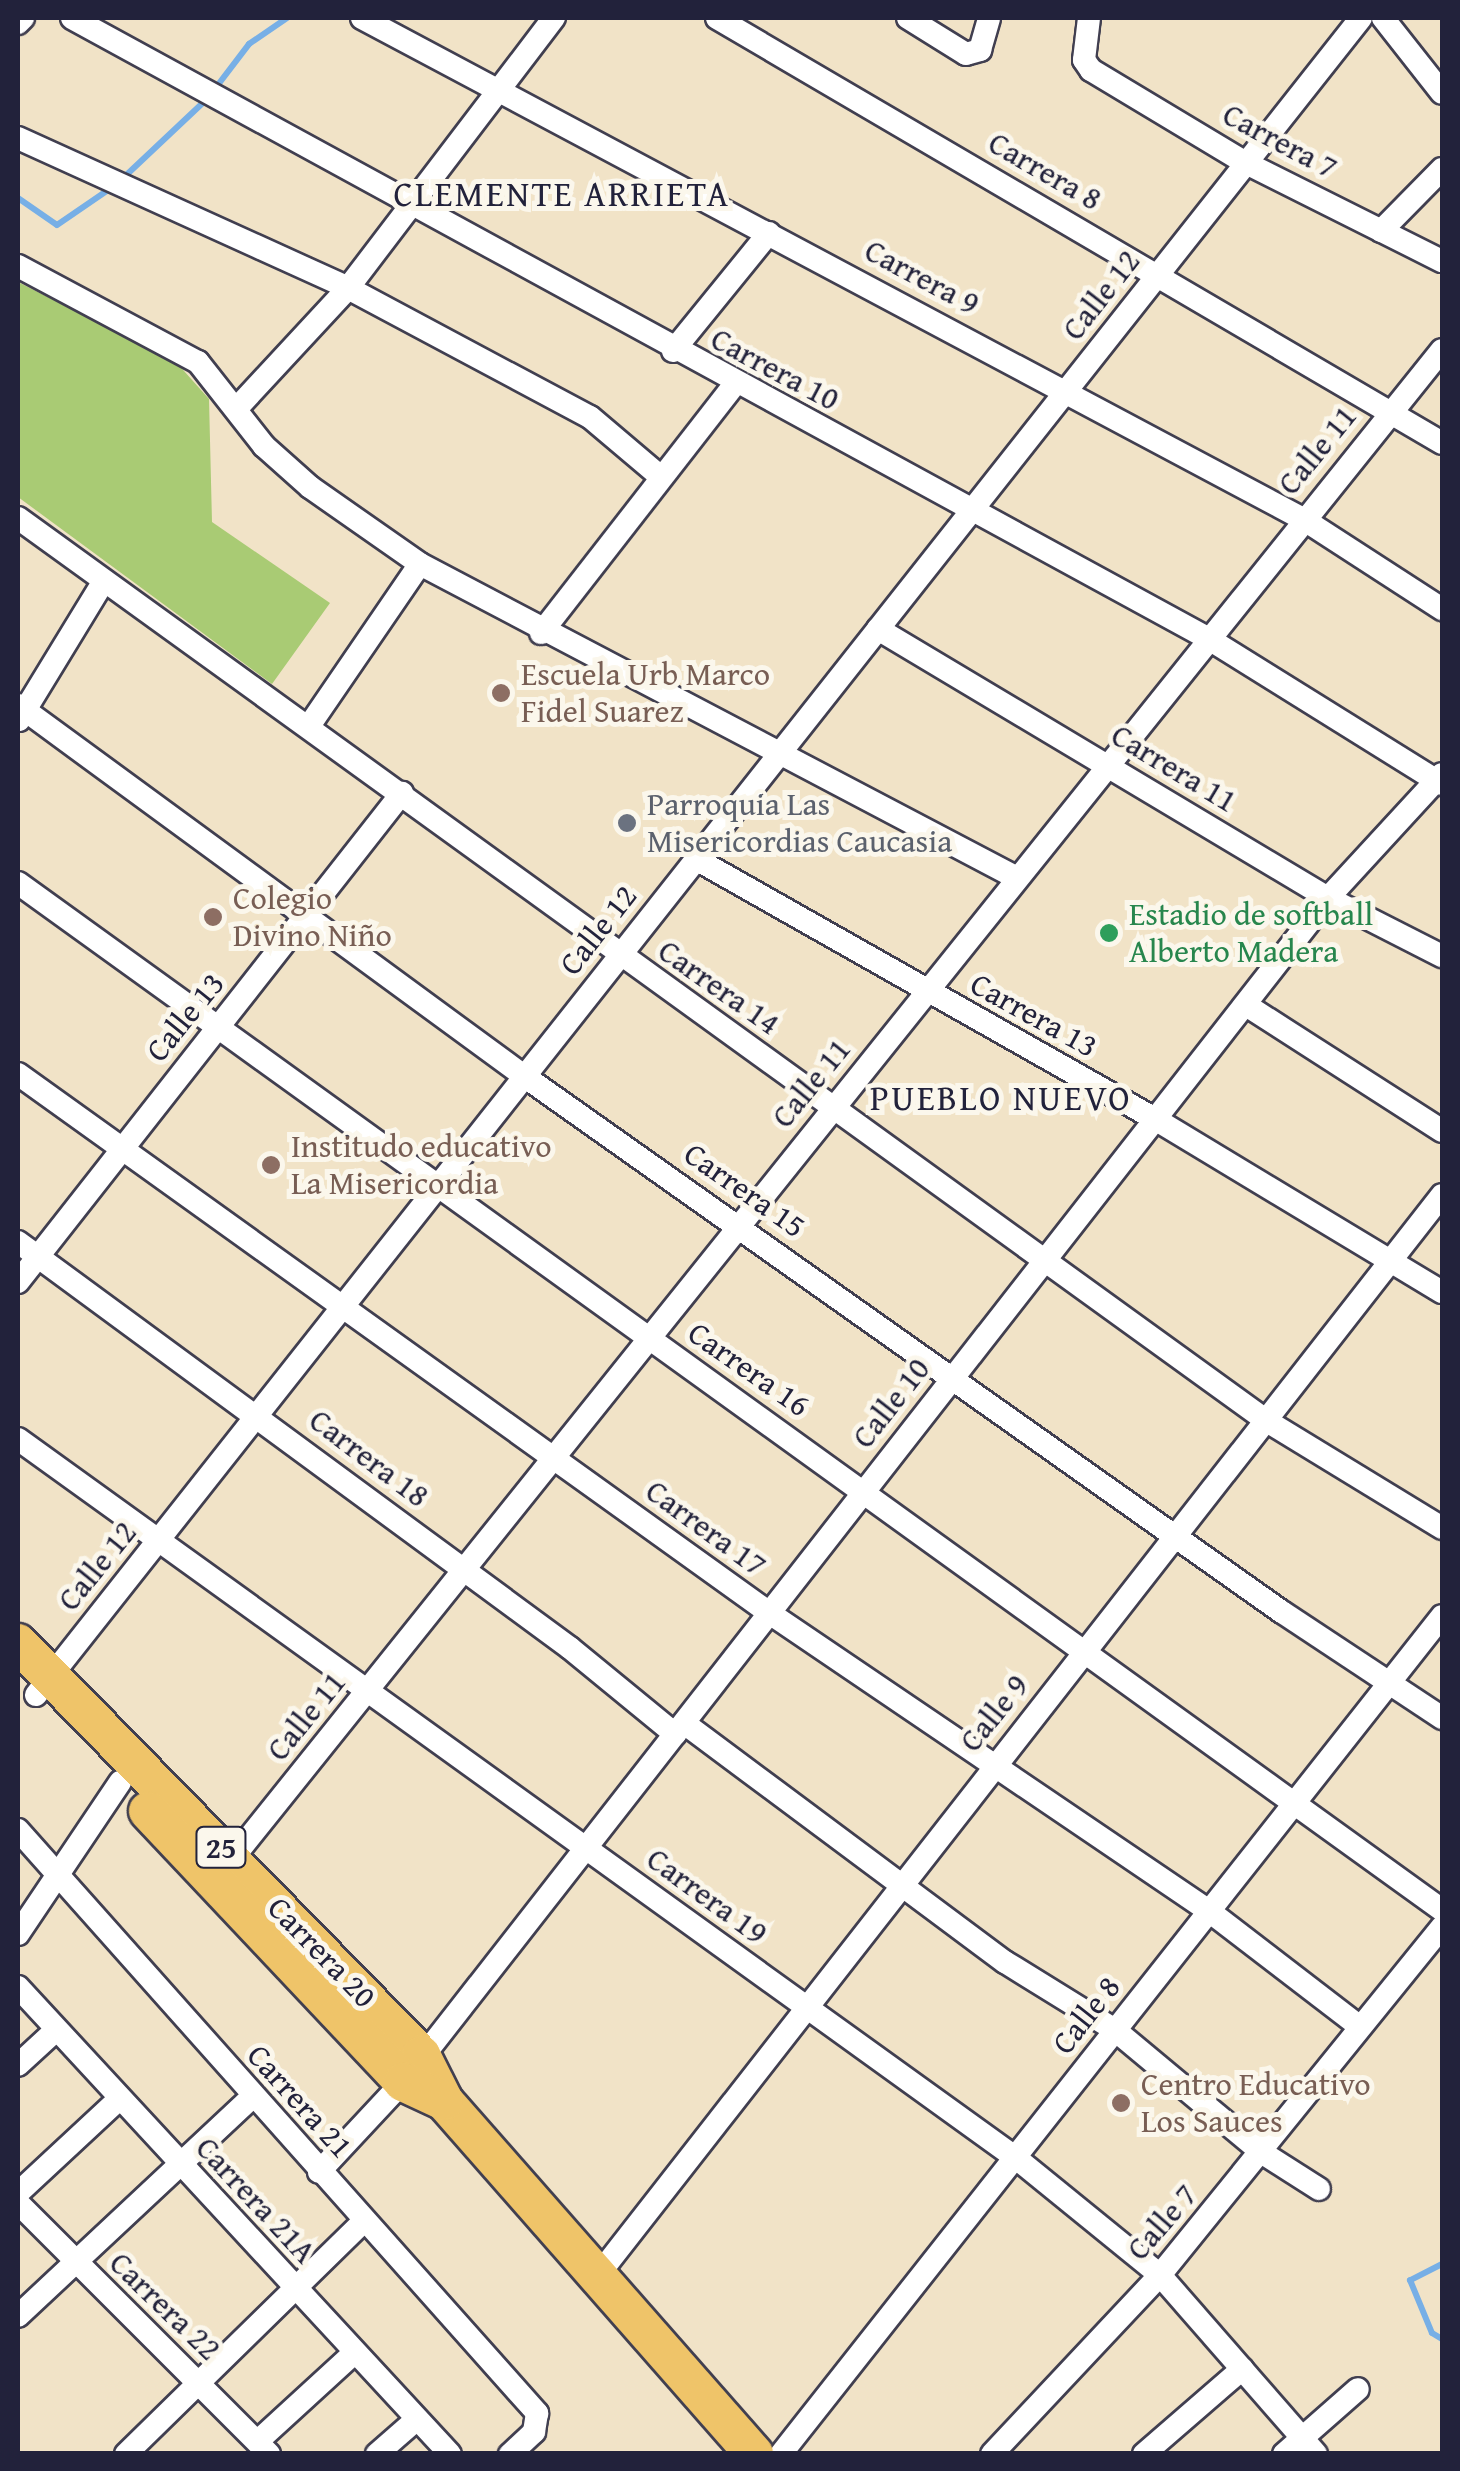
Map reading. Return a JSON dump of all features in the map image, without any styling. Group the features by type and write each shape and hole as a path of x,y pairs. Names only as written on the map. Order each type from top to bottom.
{"main road":[{"name":"Carrera 20","path":"18,1643 34,1682 120,1782 444,2101 754,2454"},
{"name":"Carrera 20","path":"34,1682 232,1859 412,2068"}],"street":[{"path":"18,23 23,18"},
{"name":"Carrera 10","path":"72,18 970,512 1209,638 1441,780"},
{"name":"Carrera 9","path":"362,18 1303,519 1442,609"},
{"path":"236,408 348,288 496,89 554,18"},
{"name":"Carrera 8","path":"717,18 1442,444"},
{"path":"908,18 966,54 980,50 989,18"},
{"name":"Carrera 7","path":"1088,18 1084,60 1091,70 1246,162 1442,262"},
{"name":"Calle 12","path":"34,1682 159,1541 1361,18"},
{"path":"1383,18 1442,93"},
{"path":"18,138 115,186 348,288 590,417 661,478"},
{"path":"1382,231 1442,169"},
{"path":"673,350 769,233"},
{"path":"18,266 198,362 264,446 310,487 420,564 541,633 782,750 1017,878"},
{"name":"Calle 11","path":"232,1859 1442,350"},
{"path":"541,633 736,384"},
{"name":"Carrera 14","path":"18,518 402,792 618,956 834,1106 1268,1421 1442,1528"},
{"path":"309,726 420,564"},
{"path":"20,713 104,580"},
{"name":"Carrera 11","path":"878,629 1328,898 1442,956"},
{"name":"Carrera 15","path":"20,713 311,916 524,1076 1442,1718"},
{"name":"Calle 10","path":"320,2172 412,2068 1328,898 1441,780"},
{"name":"Calle 13","path":"18,1282 218,1027 311,916 402,792"},
{"name":"Carrera 13","path":"696,859 1155,1119 1442,1292"},
{"name":"Carrera 16","path":"18,883 1442,1910"},
{"path":"1246,1005 1442,1131"},
{"name":"Carrera 17","path":"18,1074 768,1612 1210,1911 1360,2027"},
{"name":"Calle 9","path":"598,2274 1442,1195"},
{"name":"Carrera 18","path":"18,1242 257,1414 680,1729 1005,1962 1115,2030 1264,2154 1319,2189"},
{"name":"Carrera 19","path":"18,1439 1016,2158 1160,2275 1309,2446"},
{"name":"Calle 8","path":"781,2454 1442,1616"},
{"path":"18,1934 56,1867 120,1782"},
{"name":"Carrera 21","path":"18,1830 56,1867 252,2097 536,2413 534,2432 510,2454"},
{"name":"Calle 7","path":"992,2454 1160,2275 1264,2154 1360,2027 1442,1928"},
{"name":"Carrera 21A","path":"18,1987 353,2354 450,2454"},
{"path":"18,2064 55,2031"},
{"path":"18,2316 252,2097"},
{"path":"18,2193 119,2099"},
{"name":"Carrera 22","path":"18,2203 74,2263 264,2447"},
{"path":"126,2454 364,2221"},
{"path":"264,2447 353,2354"},
{"path":"1144,2454 1242,2369"},
{"path":"1284,2454 1309,2446 1358,2389"},
{"path":"377,2454 416,2420"}],"green space":[{"path":"18,282 176,362 209,399 212,522 330,603 272,684 18,497"}],"waterway":[{"path":"214,90 249,44 287,18"},
{"path":"121,180 206,100"},
{"path":"18,198 57,225 111,188"},
{"path":"1442,2264 1410,2280 1432,2333 1442,2339"}],"place":[{"name":"Escuela Urb Marco Fidel Suarez","path":"501,693"},
{"name":"Parroquia Las Misericordias Caucasia","path":"627,823"},
{"name":"Colegio Divino Niño","path":"213,917"},
{"name":"Estadio de softball Alberto Madera","path":"1109,933"},
{"name":"Institudo educativo La Misericordia","path":"271,1165"},
{"name":"Centro Educativo Los Sauces","path":"1121,2103"}],"district":[{"name":"CLEMENTE ARRIETA","path":"562,194"},
{"name":"PUEBLO NUEVO","path":"1001,1098"}]}
